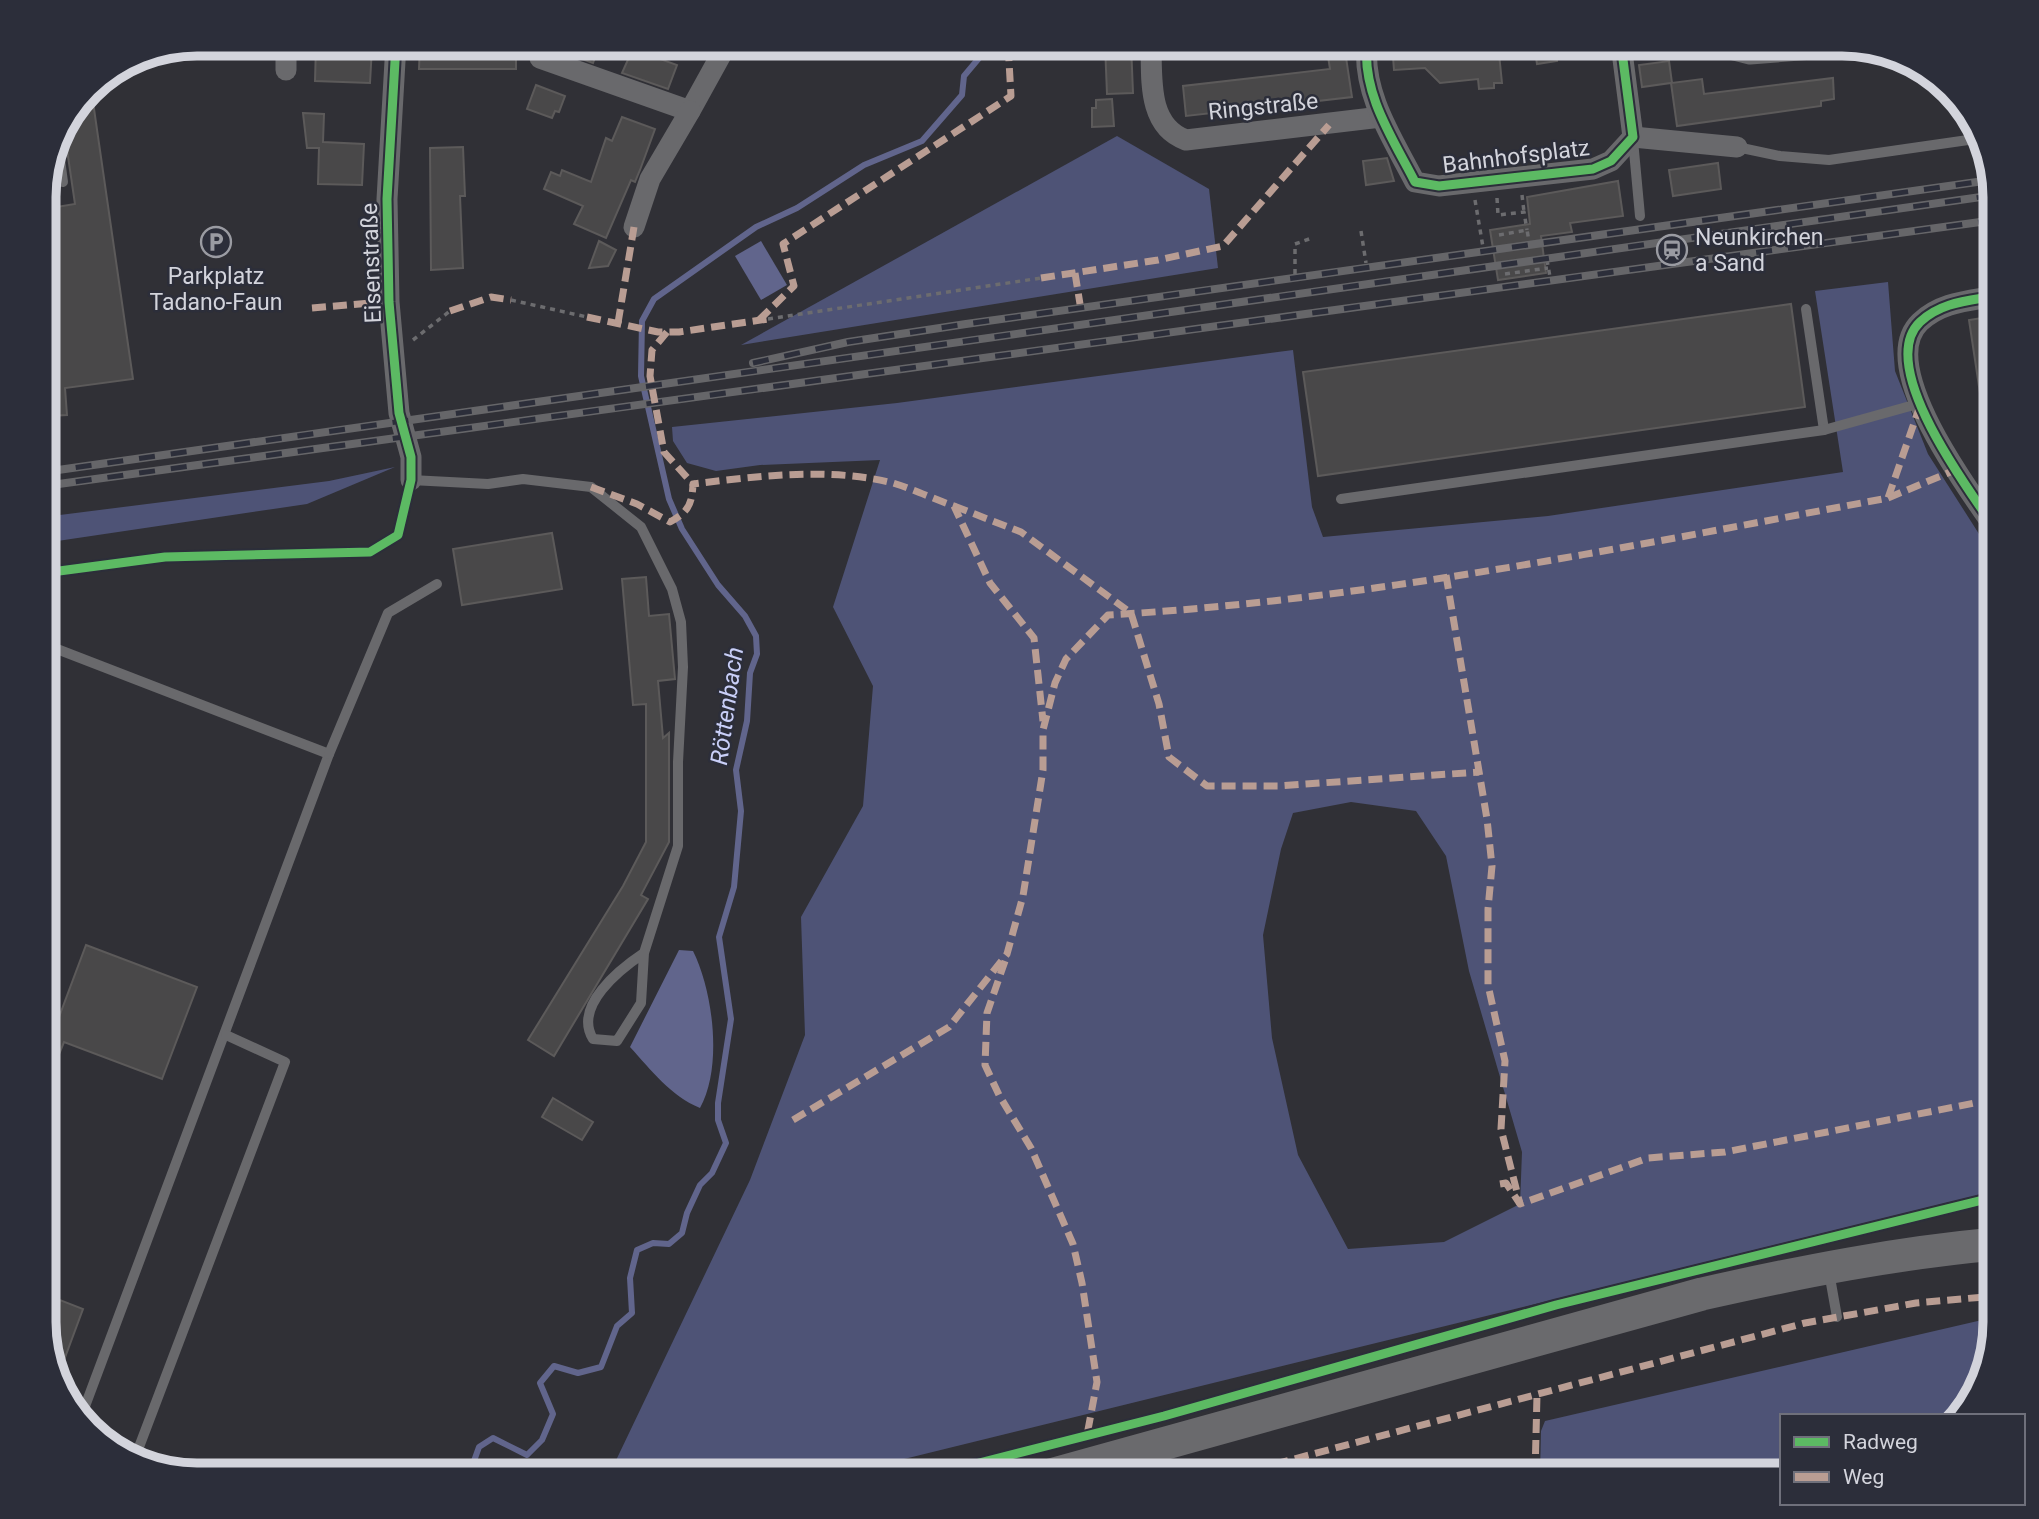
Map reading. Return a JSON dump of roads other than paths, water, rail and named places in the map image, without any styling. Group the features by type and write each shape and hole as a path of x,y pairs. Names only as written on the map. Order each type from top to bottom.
{"main road":[{"path":"1094,1463 1702,1294 1828,1266 1910,1252 1983,1245"}],"street":[{"path":"286,56 286,70"},
{"name":"Eisenstraße","path":"395,56 387,199 394,355 399,413 411,457 411,480"},
{"path":"541,56 540,58 690,111"},
{"path":"634,227 650,179 720,56"},
{"name":"Ringstraße","path":"1152,56 1157,111 1175,136 1186,140 1381,117"},
{"path":"1368,56 1371,86 1381,117"},
{"path":"1623,56 1633,137 1737,147"},
{"name":"Bahnhofsplatz","path":"1381,117 1415,181 1439,186 1592,169 1611,161 1633,137"},
{"path":"1983,298 1947,304 1919,323 1907,349 1912,387 1955,470 1983,511"}],"lane":[{"path":"1633,137 1640,216"},
{"path":"1737,147 1780,156 1829,160 1971,140"},
{"path":"60,164 62,182"},
{"path":"1806,309 1824,430"},
{"path":"1341,499 1824,430 1921,403"},
{"path":"411,480 488,484 523,479 573,483 591,488 641,527 672,589 681,622 683,667 678,762 678,846 645,953 644,987 633,1020 617,1041 593,1039 588,1030 588,1017 592,1006 609,982 645,953"},
{"path":"85,1407 329,754 388,613 437,584"},
{"path":"56,649 329,754"},
{"path":"138,1450 285,1062 226,1035"},
{"path":"1828,1266 1837,1317"}],"waterway":[{"name":"Röttenbach","path":"473,1463 479,1447 493,1438 527,1455 542,1440 553,1414 540,1383 554,1366 578,1373 601,1367 617,1326 632,1313 630,1278 637,1250 653,1243 669,1244 682,1233 687,1213 700,1185 712,1173 726,1143 718,1120 718,1103 731,1019 719,937 734,887 741,811 736,770 747,721 750,673 757,654 756,636 745,616 718,585 682,529 669,499 641,376 642,321 654,299 756,227 797,208 864,165 922,141 962,95 964,76 981,56"}],"railway":[{"path":"753,363 848,342 966,324 1982,181"},
{"path":"56,470 1983,197"},
{"path":"56,484 1983,222"}],"place":[{"name":"Parkplatz Tadano-Faun","path":"216,242"},
{"name":"Neunkirchen a Sand","path":"1672,250"}]}
